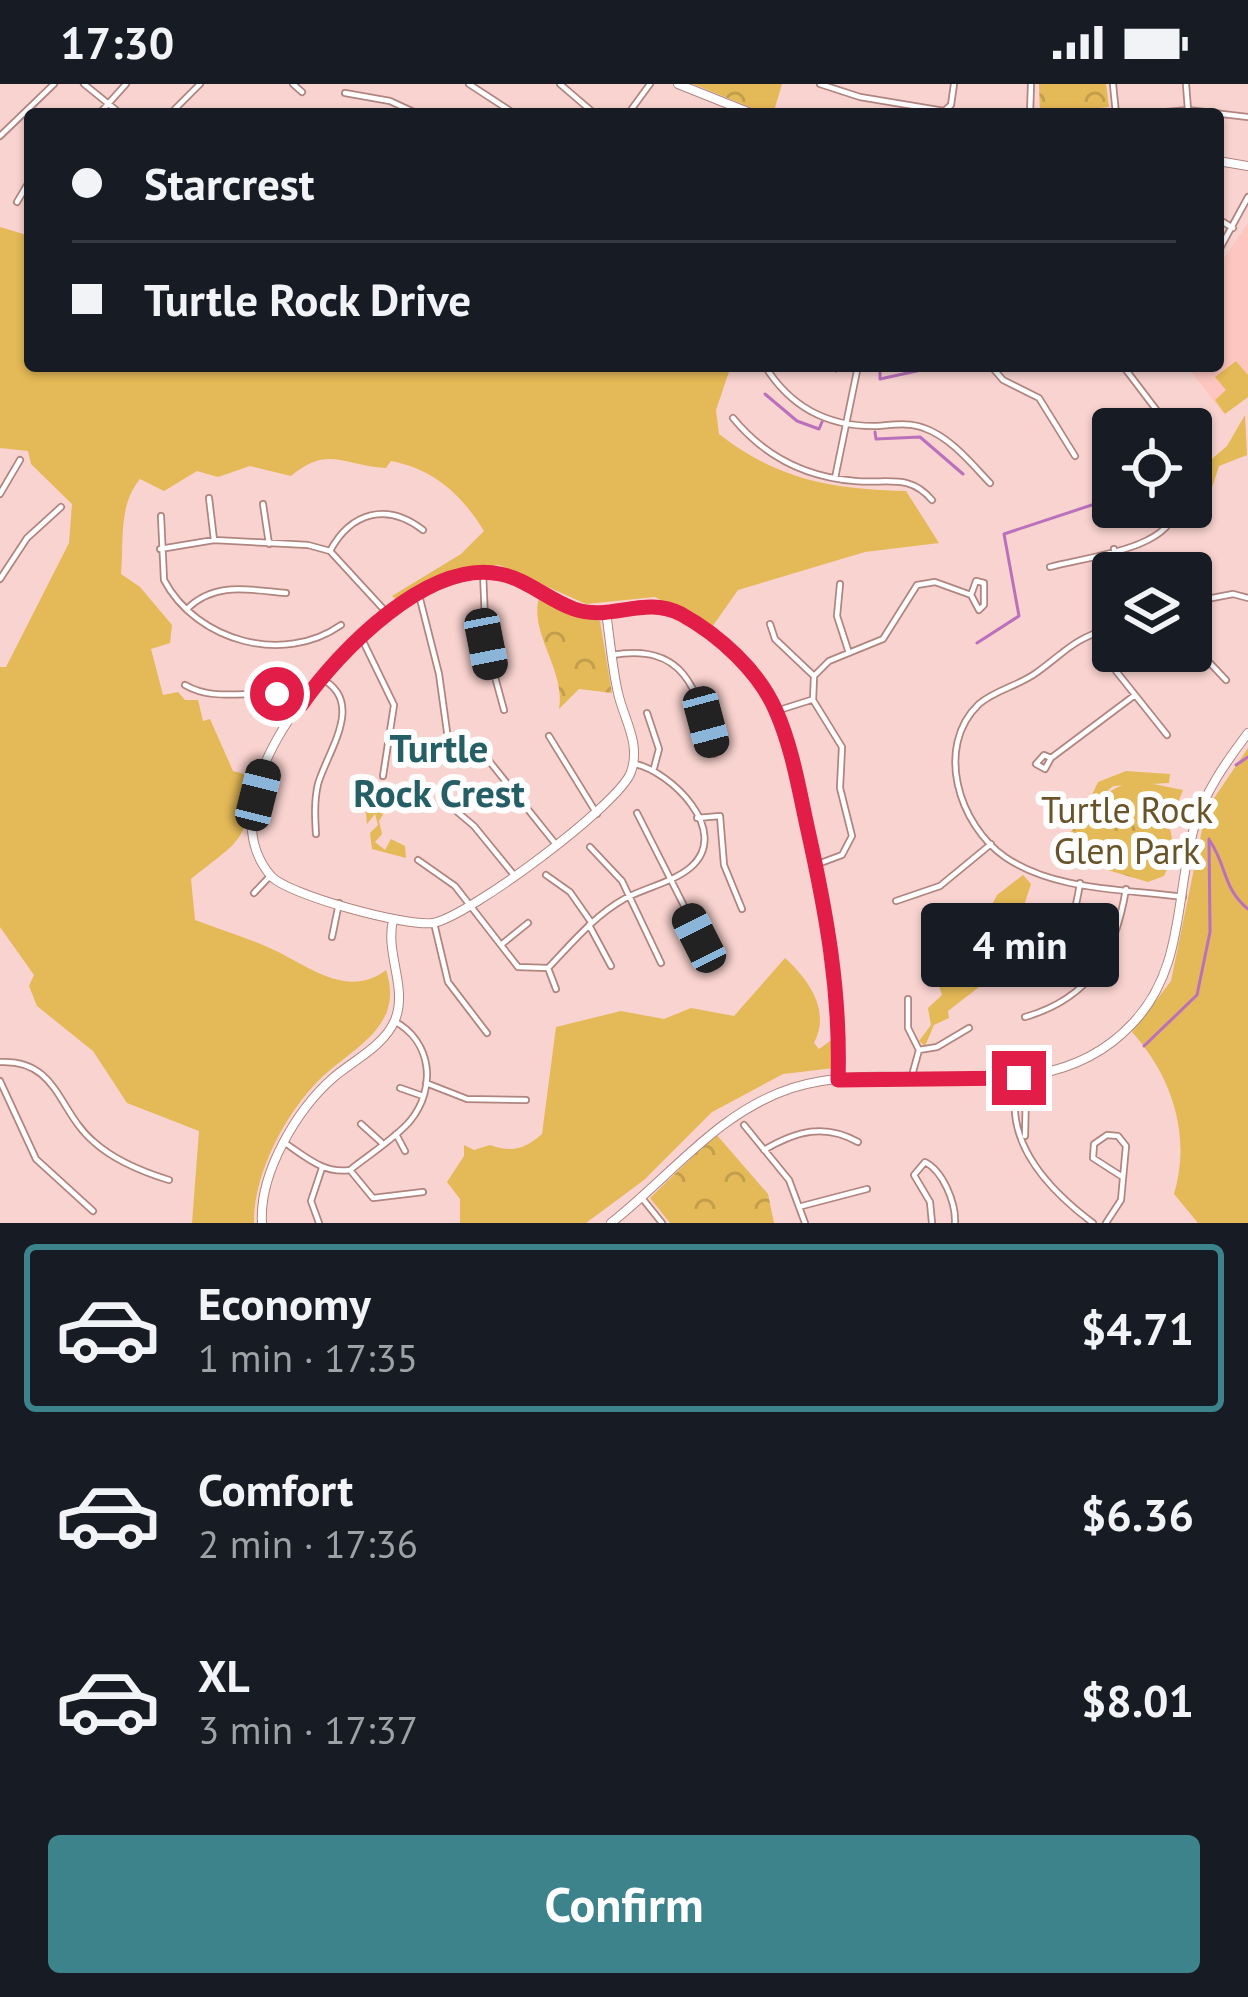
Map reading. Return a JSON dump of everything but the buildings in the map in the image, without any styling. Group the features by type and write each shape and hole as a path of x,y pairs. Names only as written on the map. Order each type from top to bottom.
{"street":[{"path":"29,108 54,84"},
{"path":"84,84 114,108"},
{"path":"105,108 126,84"},
{"path":"176,108 200,84"},
{"path":"293,84 302,92"},
{"path":"469,84 506,108"},
{"path":"560,84 588,108"},
{"path":"678,84 738,108"},
{"path":"820,84 894,104 939,108"},
{"path":"345,93 390,100 406,108"},
{"path":"0,136 24,113"},
{"path":"17,202 24,190"},
{"path":"1224,242 1248,197"},
{"path":"1224,223 1233,228"},
{"path":"770,372 792,400 812,414 846,424 919,425 945,439 990,483"},
{"path":"835,478 857,372"},
{"path":"996,372 1039,398 1076,456"},
{"path":"1128,372 1155,408"},
{"path":"733,418 768,453 807,472 835,478 895,478 922,488 932,500"},
{"path":"0,494 20,460"},
{"path":"209,498 214,540"},
{"path":"263,504 269,544"},
{"path":"0,579 27,538 61,507"},
{"path":"330,551 348,525 376,514 400,514 422,530"},
{"path":"161,517 164,580 211,629 280,646 317,642 341,625"},
{"path":"1050,567 1162,533 1165,528"},
{"path":"160,549 214,540 330,551 387,613"},
{"path":"1114,548 1115,552"},
{"path":"483,572 486,644 504,710"},
{"path":"606,613 610,675 634,741 633,763 617,796 597,814 470,909 434,923 392,920 304,896 271,875 255,844 258,795 274,747 302,704 360,634 419,595 483,572 516,578 576,610 606,613 638,604 682,615 736,656 776,711 834,957 838,1080"},
{"path":"814,676 849,653 883,639 917,585 934,582 971,596"},
{"path":"840,584 837,616 849,653"},
{"path":"187,609 202,596 224,589 286,593"},
{"path":"1212,598 1233,594 1248,598"},
{"path":"419,595 439,674 448,740"},
{"path":"770,624 775,639 814,676 813,700 840,739 840,788 852,827 842,855 815,866"},
{"path":"360,634 394,705 383,776"},
{"path":"1092,634 1070,641 1040,670 982,702 963,724 955,772 973,823 991,844 1037,874 1183,897"},
{"path":"612,656 656,656 685,673 697,690 714,754"},
{"path":"1212,666 1226,680"},
{"path":"1119,672 1167,735"},
{"path":"316,834 318,782 342,723 339,697 320,678"},
{"path":"185,686 203,693 281,694 302,704"},
{"path":"1051,758 1136,695"},
{"path":"776,711 813,700"},
{"path":"646,712 658,749 655,768"},
{"path":"611,1223 742,1110 796,1087 838,1080 1019,1078 1071,1066 1128,1029 1164,977 1203,806 1248,734"},
{"path":"549,736 597,814"},
{"path":"490,762 554,842"},
{"path":"418,860 440,870 518,967 548,968 590,924 699,857 703,835 677,783 655,768 633,763"},
{"path":"442,799 474,826 514,874"},
{"path":"637,813 713,963"},
{"path":"697,818 720,816 724,866 742,909"},
{"path":"896,902 940,886 991,844"},
{"path":"590,847 630,896 661,963"},
{"path":"254,893 271,875"},
{"path":"546,875 570,892 611,966"},
{"path":"1007,970 1034,966 1056,951 1074,921 1080,884"},
{"path":"1025,1017 1066,1001 1092,979 1117,936 1126,890"},
{"path":"332,937 339,903"},
{"path":"262,1223 262,1202 285,1143 321,1089 383,1038 394,1022 398,999 389,947 392,920"},
{"path":"434,923 448,982 487,1033"},
{"path":"502,944 528,923"},
{"path":"548,968 556,989"},
{"path":"908,999 908,1028 919,1050 910,1079"},
{"path":"285,1143 322,1168 350,1170 414,1118 426,1083 424,1049 411,1030 394,1022"},
{"path":"919,1050 937,1047 969,1028"},
{"path":"0,1061 37,1069 56,1086 94,1143 169,1180"},
{"path":"1019,1078 1029,1121 1024,1138"},
{"path":"1019,1078 1017,1122 1042,1179 1093,1223"},
{"path":"0,1081 37,1159 93,1211"},
{"path":"426,1083 467,1099 526,1100"},
{"path":"400,1088 423,1096"},
{"path":"361,1124 381,1142"},
{"path":"744,1125 802,1206 806,1223"},
{"path":"764,1150 812,1130 836,1129 858,1142"},
{"path":"396,1134 405,1151"},
{"path":"1106,1223 1121,1200 1125,1143 1118,1136 1102,1137 1094,1144 1093,1158 1120,1176"},
{"path":"932,1223 930,1202 914,1174 925,1162 941,1177 953,1203 955,1223"},
{"path":"319,1223 310,1202 322,1168"},
{"path":"350,1170 373,1198 422,1192"},
{"path":"802,1206 867,1190"},
{"path":"642,1198 662,1223"}],"shaded area":[{"path":"1248,223 1248,397 1223,413 1192,372 1224,372 1224,258"}],"green space":[{"path":"693,84 782,84 775,108 752,108"},
{"path":"1039,84 1106,84 1109,107 1040,108"},
{"path":"0,227 24,234 24,372 729,372 716,410 719,434 763,462 807,479 906,491 939,543 865,552 738,590 712,627 655,597 586,604 499,565 470,568 397,600 392,596 461,554 484,531 445,486 421,470 391,461 386,468 326,459 291,476 250,466 218,477 197,471 164,491 140,479 125,512 121,574 140,587 172,625 170,643 151,649 163,695 178,692 185,700 198,700 203,721 210,719 233,771 255,777 244,829 191,879 195,920 343,981 372,978 386,970 390,990 388,1006 373,1034 319,1080 283,1128 259,1185 254,1223 192,1223 199,1131 127,1103 93,1051 37,1006 29,986 34,975 0,927 0,667 6,667 69,543 72,504 31,464 28,451 0,448"},
{"path":"1236,361 1248,375 1248,397 1225,414 1215,400 1226,390 1215,377"},
{"path":"1245,415 1247,455 1219,466 1212,488 1212,459 1227,446"},
{"path":"539,598 571,615 600,621 612,693 579,689 559,709 557,680 539,625"},
{"path":"1248,748 1248,1223 1198,1223 1174,1194 1181,1150 1174,1107 1158,1067 1132,1032 1171,981 1206,810"},
{"path":"1126,771 1170,774 1169,783 1113,786 1085,810 1098,782"},
{"path":"372,778 376,813 374,784 415,794 430,783 425,795 432,800 392,800 379,821 382,834 375,842 385,850 391,839 405,846 406,858 372,849 370,833 378,825 375,814 367,824 364,795"},
{"name":"Turtle Rock Glen Park","path":"1139,781 1183,790 1169,825 1175,851 1164,876 1148,882 1101,868 1101,862 1060,861 1052,849 1100,799"},
{"path":"1023,875 1031,884 1021,915 1007,921 985,919 997,895"},
{"path":"785,958 815,997 820,1019 814,1043 819,1049 833,1039 834,1068 783,1074 712,1112 644,1180 586,1223 460,1223 460,1199 447,1182 464,1156 464,1145 474,1150 490,1145 518,1148 542,1134 556,1027 621,1011 664,1019 691,1008 734,1016"},
{"path":"947,965 979,987 948,1011 949,1018 934,1025 925,1046 919,1041 931,1025 928,1008 942,995 933,967"},
{"path":"716,1134 768,1194 774,1223 670,1223 650,1198"}],"waterway":[{"path":"880,373 880,379 912,372"},
{"path":"765,394 797,421 819,429 822,422"},
{"path":"875,432 876,439 920,437 963,474"},
{"path":"977,643 1019,616 1004,534 1092,505"},
{"path":"1236,765 1248,757"},
{"path":"1144,1046 1197,995 1210,932 1209,839"},
{"path":"1210,841 1234,893 1248,909"}],"district":[{"name":"Turtle Rock Crest","path":"439,770"}],"route":[{"path":"277,694 302,704 337,655 387,613 419,595 483,572 516,578 576,610 606,613 638,604 682,615 736,656 776,711 800,793 834,957 838,1080 1019,1078"}]}
